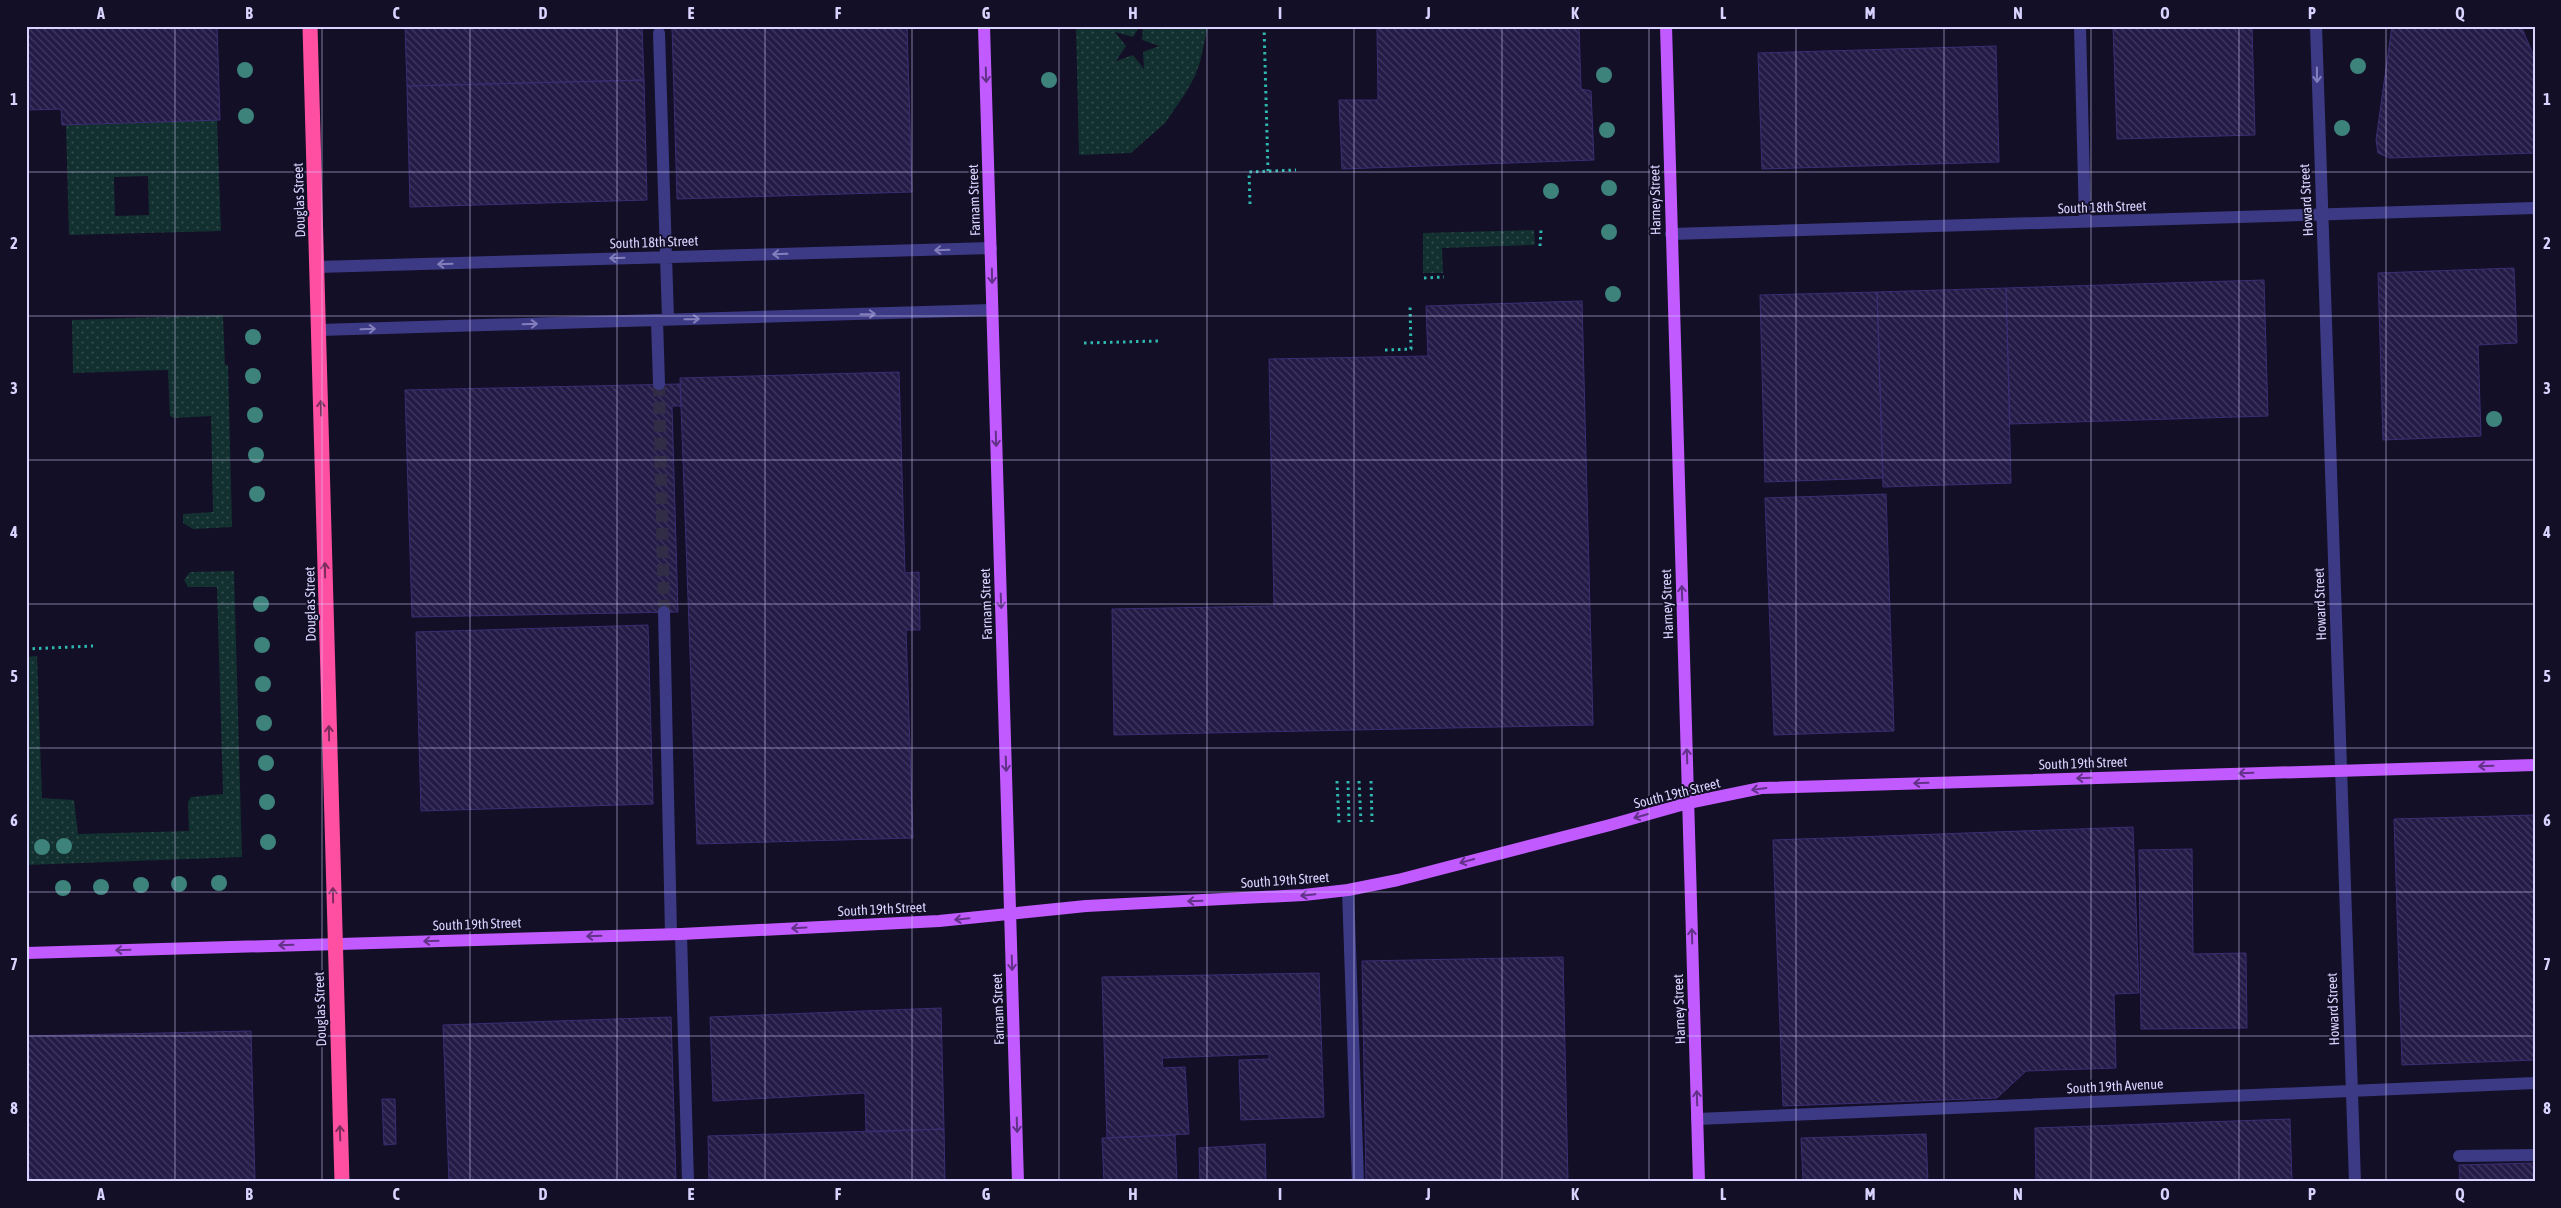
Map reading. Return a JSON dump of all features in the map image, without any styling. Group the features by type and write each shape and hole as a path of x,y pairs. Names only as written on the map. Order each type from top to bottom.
{"highway":[{"name":"Douglas Street","path":"310,26 342,1182"}],"main road":[{"name":"Farnam Street","path":"984,26 1018,1182"},
{"name":"Harney Street","path":"1666,26 1699,1182"},
{"name":"South 19th Street","path":"26,953 676,934 939,921 1086,906 1304,896 1398,880 1688,803 1761,788 2535,765"}],"street":[{"path":"2080,26 2086,222"},
{"name":"Howard Street","path":"2316,26 2355,1182"},
{"path":"659,33 665,257 659,384"},
{"name":"South 18th Street","path":"1671,234 2535,208"},
{"name":"South 18th Street","path":"317,267 991,248"},
{"path":"319,330 992,310"},
{"path":"664,612 676,934 688,1182"},
{"path":"1348,890 1358,1182"},
{"name":"South 19th Avenue","path":"1697,1119 2535,1082"},
{"path":"2459,1156 2535,1155"}],"path":[{"path":"1264,26 1268,171"},
{"path":"1250,204 1249,172 1296,170"},
{"path":"1540,230 1540,246"},
{"path":"1424,278 1444,277"},
{"path":"1385,350 1410,349 1410,304"},
{"path":"1084,343 1159,341"},
{"path":"26,649 93,646"},
{"path":"1337,781 1339,823"},
{"path":"1348,781 1349,822"},
{"path":"1359,781 1361,822"},
{"path":"1371,781 1372,822"}],"green space":[{"path":"1076,26 1140,26 1133,37 1115,32 1126,46 1116,61 1133,55 1144,69 1143,52 1159,46 1142,40 1143,26 1208,26 1200,62 1185,94 1165,123 1131,153 1079,155"},
{"path":"217,120 221,231 69,235 66,125","holes":["148,176 149,215 115,216 114,177"]},
{"path":"1534,230 1535,245 1442,248 1443,273 1423,273 1423,233"},
{"path":"223,315 225,365 228,365 232,527 193,529 183,523 183,514 213,512 211,416 174,418 170,416 168,370 73,373 72,320"},
{"path":"234,571 242,857 26,865 26,657 37,656 42,798 74,800 78,834 189,831 188,802 191,797 223,794 217,587 188,587 184,580 190,572"}],"building":[{"path":"26,26 217,26 220,120 62,125 61,109 30,110 30,58 26,58"},
{"path":"405,26 642,26 644,80 407,86"},
{"path":"672,26 907,26 912,192 677,199"},
{"path":"1377,26 1579,26 1581,89 1591,91 1594,160 1342,169 1339,100 1378,100"},
{"path":"2113,26 2252,26 2255,135 2117,139"},
{"path":"2392,26 2521,26 2535,59 2535,153 2390,158 2378,153 2376,140"},
{"path":"1996,46 1999,162 1762,169 1758,53"},
{"path":"644,80 647,200 410,207 407,86"},
{"path":"2514,268 2517,343 2478,345 2481,436 2383,440 2378,273"},
{"path":"2264,280 2268,416 2010,424 2006,288"},
{"path":"2006,288 2011,483 1883,487 1877,292"},
{"path":"1877,292 1883,478 1765,482 1760,295"},
{"path":"1582,301 1593,725 1114,735 1112,609 1274,606 1269,359 1428,356 1426,306"},
{"path":"899,372 905,573 919,572 920,630 906,630 913,838 697,844 680,378"},
{"path":"680,384 681,406 672,406 678,612 412,617 405,390"},
{"path":"1886,494 1894,731 1774,735 1765,498"},
{"path":"648,625 653,804 421,811 416,632"},
{"path":"2535,815 2535,1060 2402,1065 2394,819"},
{"path":"2133,827 2139,993 2114,994 2116,1068 2026,1071 1997,1098 1783,1106 1773,840"},
{"path":"2192,849 2193,954 2246,953 2247,1028 2141,1029 2139,850"},
{"path":"1563,957 1568,1182 1366,1182 1362,961"},
{"path":"1319,973 1324,1117 1241,1120 1239,1060 1269,1059 1269,1054 1162,1058 1163,1068 1185,1067 1189,1134 1107,1138 1102,977"},
{"path":"941,1008 944,1129 866,1132 865,1093 713,1101 710,1017"},
{"path":"671,1017 676,1182 449,1182 443,1025"},
{"path":"251,1031 255,1182 29,1182 26,1036"},
{"path":"382,1099 395,1099 396,1144 384,1145"},
{"path":"2290,1119 2292,1182 2036,1182 2035,1128"},
{"path":"944,1129 945,1182 709,1182 708,1136"},
{"path":"1926,1134 1928,1182 1803,1182 1801,1138"},
{"path":"1175,1135 1177,1182 1104,1182 1102,1138"},
{"path":"1265,1144 1266,1182 1200,1182 1199,1148"},
{"path":"2535,1163 2535,1182 2460,1182 2459,1165"}],"tunnel":[{"path":"659,384 664,612"}]}
